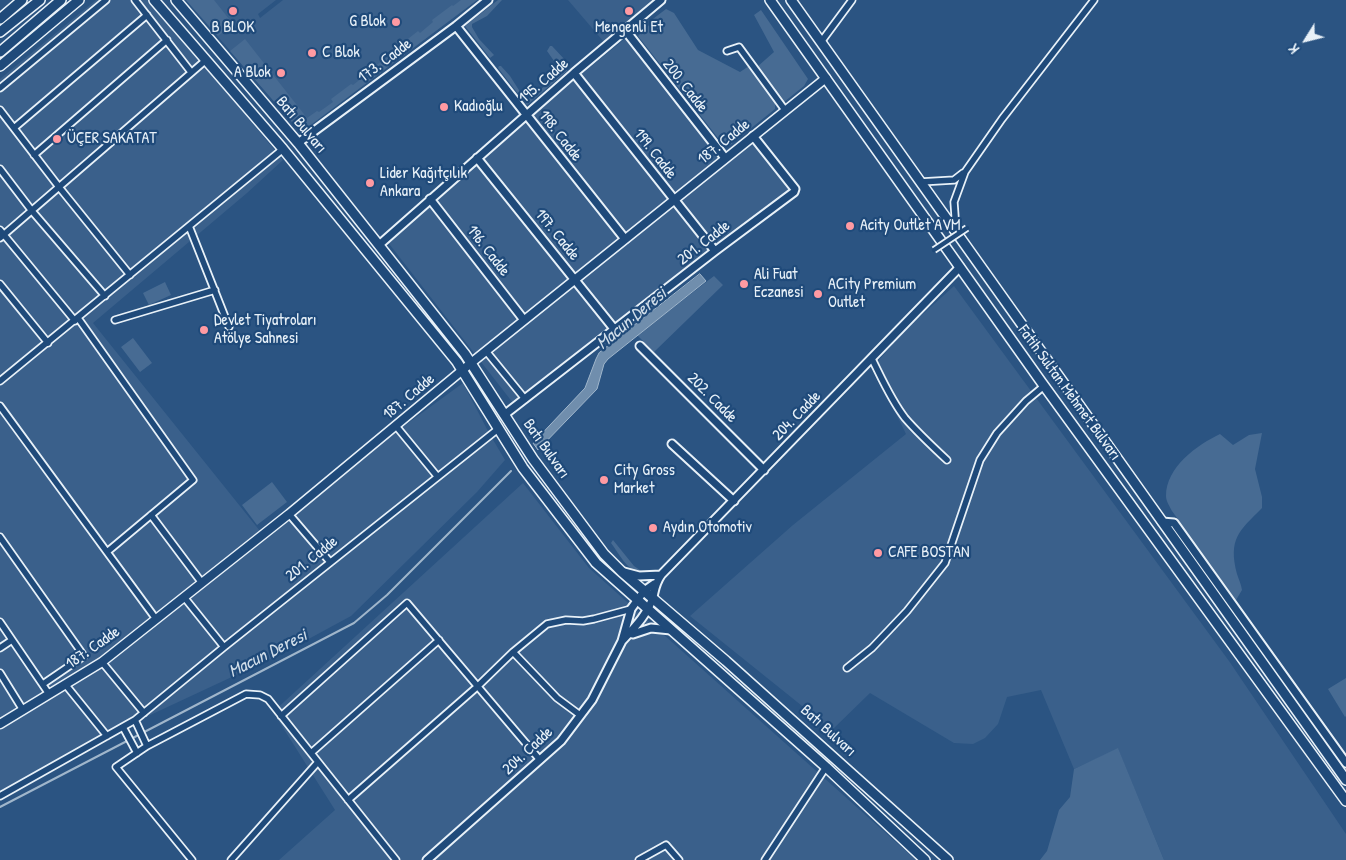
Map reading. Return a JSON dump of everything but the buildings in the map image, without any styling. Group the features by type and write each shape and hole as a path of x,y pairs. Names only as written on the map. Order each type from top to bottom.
{"main road":[{"path":"0,19 22,0"},
{"path":"0,32 40,0"},
{"path":"0,52 61,0"},
{"path":"0,66 79,0"},
{"name":"Batı Bulvarı","path":"154,0 283,149 450,354 536,486 606,574 826,767 925,860"},
{"name":"Batı Bulvarı","path":"176,0 298,144 471,363 534,459 604,554 652,599 747,680 948,860"},
{"name":"Fatih Sultan Mehmet Bulvarı","path":"770,0 1044,386 1346,802"},
{"name":"Fatih Sultan Mehmet Bulvarı","path":"791,0 1346,780"},
{"name":"187. Cadde","path":"0,724 102,662 202,584 462,370 826,78"}],"street":[{"path":"0,88 106,0"},
{"path":"135,0 191,72"},
{"name":"173. Cadde","path":"298,144 488,0"},
{"name":"195. Cadde","path":"378,245 574,73 661,0"},
{"path":"821,42 852,0"},
{"path":"956,233 954,202 965,172 1002,119 1094,0"},
{"path":"14,128 147,15"},
{"name":"198. Cadde","path":"456,26 625,239"},
{"name":"200. Cadde","path":"625,30 725,158"},
{"path":"34,155 167,40"},
{"path":"727,51 738,47 785,110"},
{"path":"107,552 193,480 76,319 1,235 32,211 206,60"},
{"name":"199. Cadde","path":"574,73 715,251"},
{"path":"0,110 130,275"},
{"name":"201. Cadde","path":"504,415 795,190 753,136"},
{"path":"0,381 283,149"},
{"name":"197. Cadde","path":"478,158 615,330"},
{"path":"0,169 32,211 105,296"},
{"path":"920,182 954,180 965,172"},
{"name":"196. Cadde","path":"430,199 524,320"},
{"path":"189,226 229,327"},
{"path":"934,250 967,228"},
{"name":"204. Cadde","path":"427,860 560,742 592,700 622,641 630,609 644,591 654,584 661,574 872,360 960,267"},
{"path":"0,284 48,343"},
{"path":"115,320 215,290"},
{"name":"202. Cadde","path":"640,346 764,470"},
{"path":"486,351 525,399"},
{"path":"872,360 904,417 947,460"},
{"path":"847,668 872,648 907,611 945,563 980,460 1003,427 1026,401 1044,386"},
{"path":"0,406 156,619"},
{"path":"396,426 437,476"},
{"name":"201. Cadde","path":"0,796 135,720 498,429"},
{"path":"672,444 734,501"},
{"path":"289,514 330,562"},
{"path":"151,516 202,584"},
{"path":"1162,522 1174,523 1346,763"},
{"path":"0,537 84,656 43,684"},
{"path":"622,572 639,576 661,574"},
{"name":"204. Cadde","path":"622,641 638,623 652,599 654,584"},
{"path":"184,597 224,647"},
{"path":"281,716 407,603 540,760"},
{"path":"348,800 478,686 534,633 552,622 566,620 583,621 630,609"},
{"path":"0,622 50,694"},
{"path":"629,633 634,634 651,628 671,630"},
{"path":"0,648 12,640"},
{"path":"311,754 439,640"},
{"path":"513,652 557,698 580,715"},
{"path":"102,662 144,713"},
{"path":"0,672 23,710"},
{"path":"65,684 107,736"},
{"path":"192,860 116,767 147,746 246,694 260,695 268,699 396,860"},
{"path":"135,720 147,746"},
{"path":"123,727 136,753"},
{"path":"231,860 318,762"},
{"path":"765,860 826,767"},
{"path":"639,860 666,845 679,860"}],"shaded area":[{"path":"96,0 149,0 283,160 247,193 93,323 260,531 463,383 505,460 477,492 351,616 279,655 116,731 0,794 0,79"},
{"path":"186,0 276,0 258,14 260,18 283,0 477,0 304,130 299,130"},
{"path":"186,0 214,0 233,24 218,36"},
{"path":"461,0 477,0 304,130 299,130 230,51 245,39 307,118 333,102 331,99 351,84 353,85 367,74 366,72 401,48 399,46 418,31 420,33 433,22 432,20"},
{"path":"498,0 502,0 487,16 472,24 479,39 494,55 490,58 465,26"},
{"path":"568,0 656,0 604,42"},
{"path":"666,9 674,13 698,50 740,72 749,66 775,102 775,109 729,146 722,143 638,36 650,24 649,22"},
{"path":"761,10 808,79 804,86 784,102 757,67 774,52 754,15"},
{"path":"627,37 725,151 746,135 793,190 513,403 383,236"},
{"path":"550,46 566,61 567,71 527,105 498,68 501,66 524,98 528,99 553,80 559,68 547,51"},
{"path":"700,274 706,281 608,359 604,364 597,389 538,450 533,443 585,388 599,353"},
{"path":"714,276 723,285 654,352 637,335"},
{"path":"165,282 171,295 149,305 143,293"},
{"path":"954,286 1229,661 1346,834 1346,860 1164,860 1118,749 1074,769 1041,690 1007,697 998,724 985,738 973,744 954,743 870,693 832,730 690,616 793,525 906,434 873,367 903,332"},
{"path":"133,338 152,363 140,372 121,347"},
{"path":"1262,433 1255,469 1262,497 1262,508 1247,523 1235,544 1235,562 1242,590 1236,600 1172,511 1166,498 1167,485 1184,458 1202,444 1220,434 1233,445 1249,435"},
{"path":"272,482 287,502 257,525 242,505"},
{"path":"523,483 589,568 916,860 279,860 335,810 273,712"},
{"path":"613,540 634,566 643,572 641,574 631,569 624,561 611,543"},
{"path":"1346,678 1346,716 1345,717 1328,689"},
{"path":"1118,748 1164,860 1040,860 1047,851 1059,810 1070,797 1074,769"}],"waterway":[{"name":"Macun Deresi","path":"0,807 354,623 387,595 511,471"}],"place":[{"name":"B BLOK","path":"233,11"},
{"name":"Mengenli Et","path":"629,11"},
{"name":"G Blok","path":"396,22"},
{"name":"C Blok","path":"312,53"},
{"name":"A Blok","path":"281,73"},
{"name":"Kadıoğlu","path":"444,107"},
{"name":"ÜÇER SAKATAT","path":"57,139"},
{"name":"Lider Kağıtçılık Ankara","path":"370,183"},
{"name":"Acity Outlet AVM","path":"850,226"},
{"name":"Ali Fuat Eczanesi","path":"744,284"},
{"name":"ACity Premium Outlet","path":"818,294"},
{"name":"Devlet Tiyatroları Atölye Sahnesi","path":"204,330"},
{"name":"City Gross Market","path":"604,480"},
{"name":"Aydın Otomotiv","path":"653,528"},
{"name":"CAFE BOSTAN","path":"878,553"}]}
